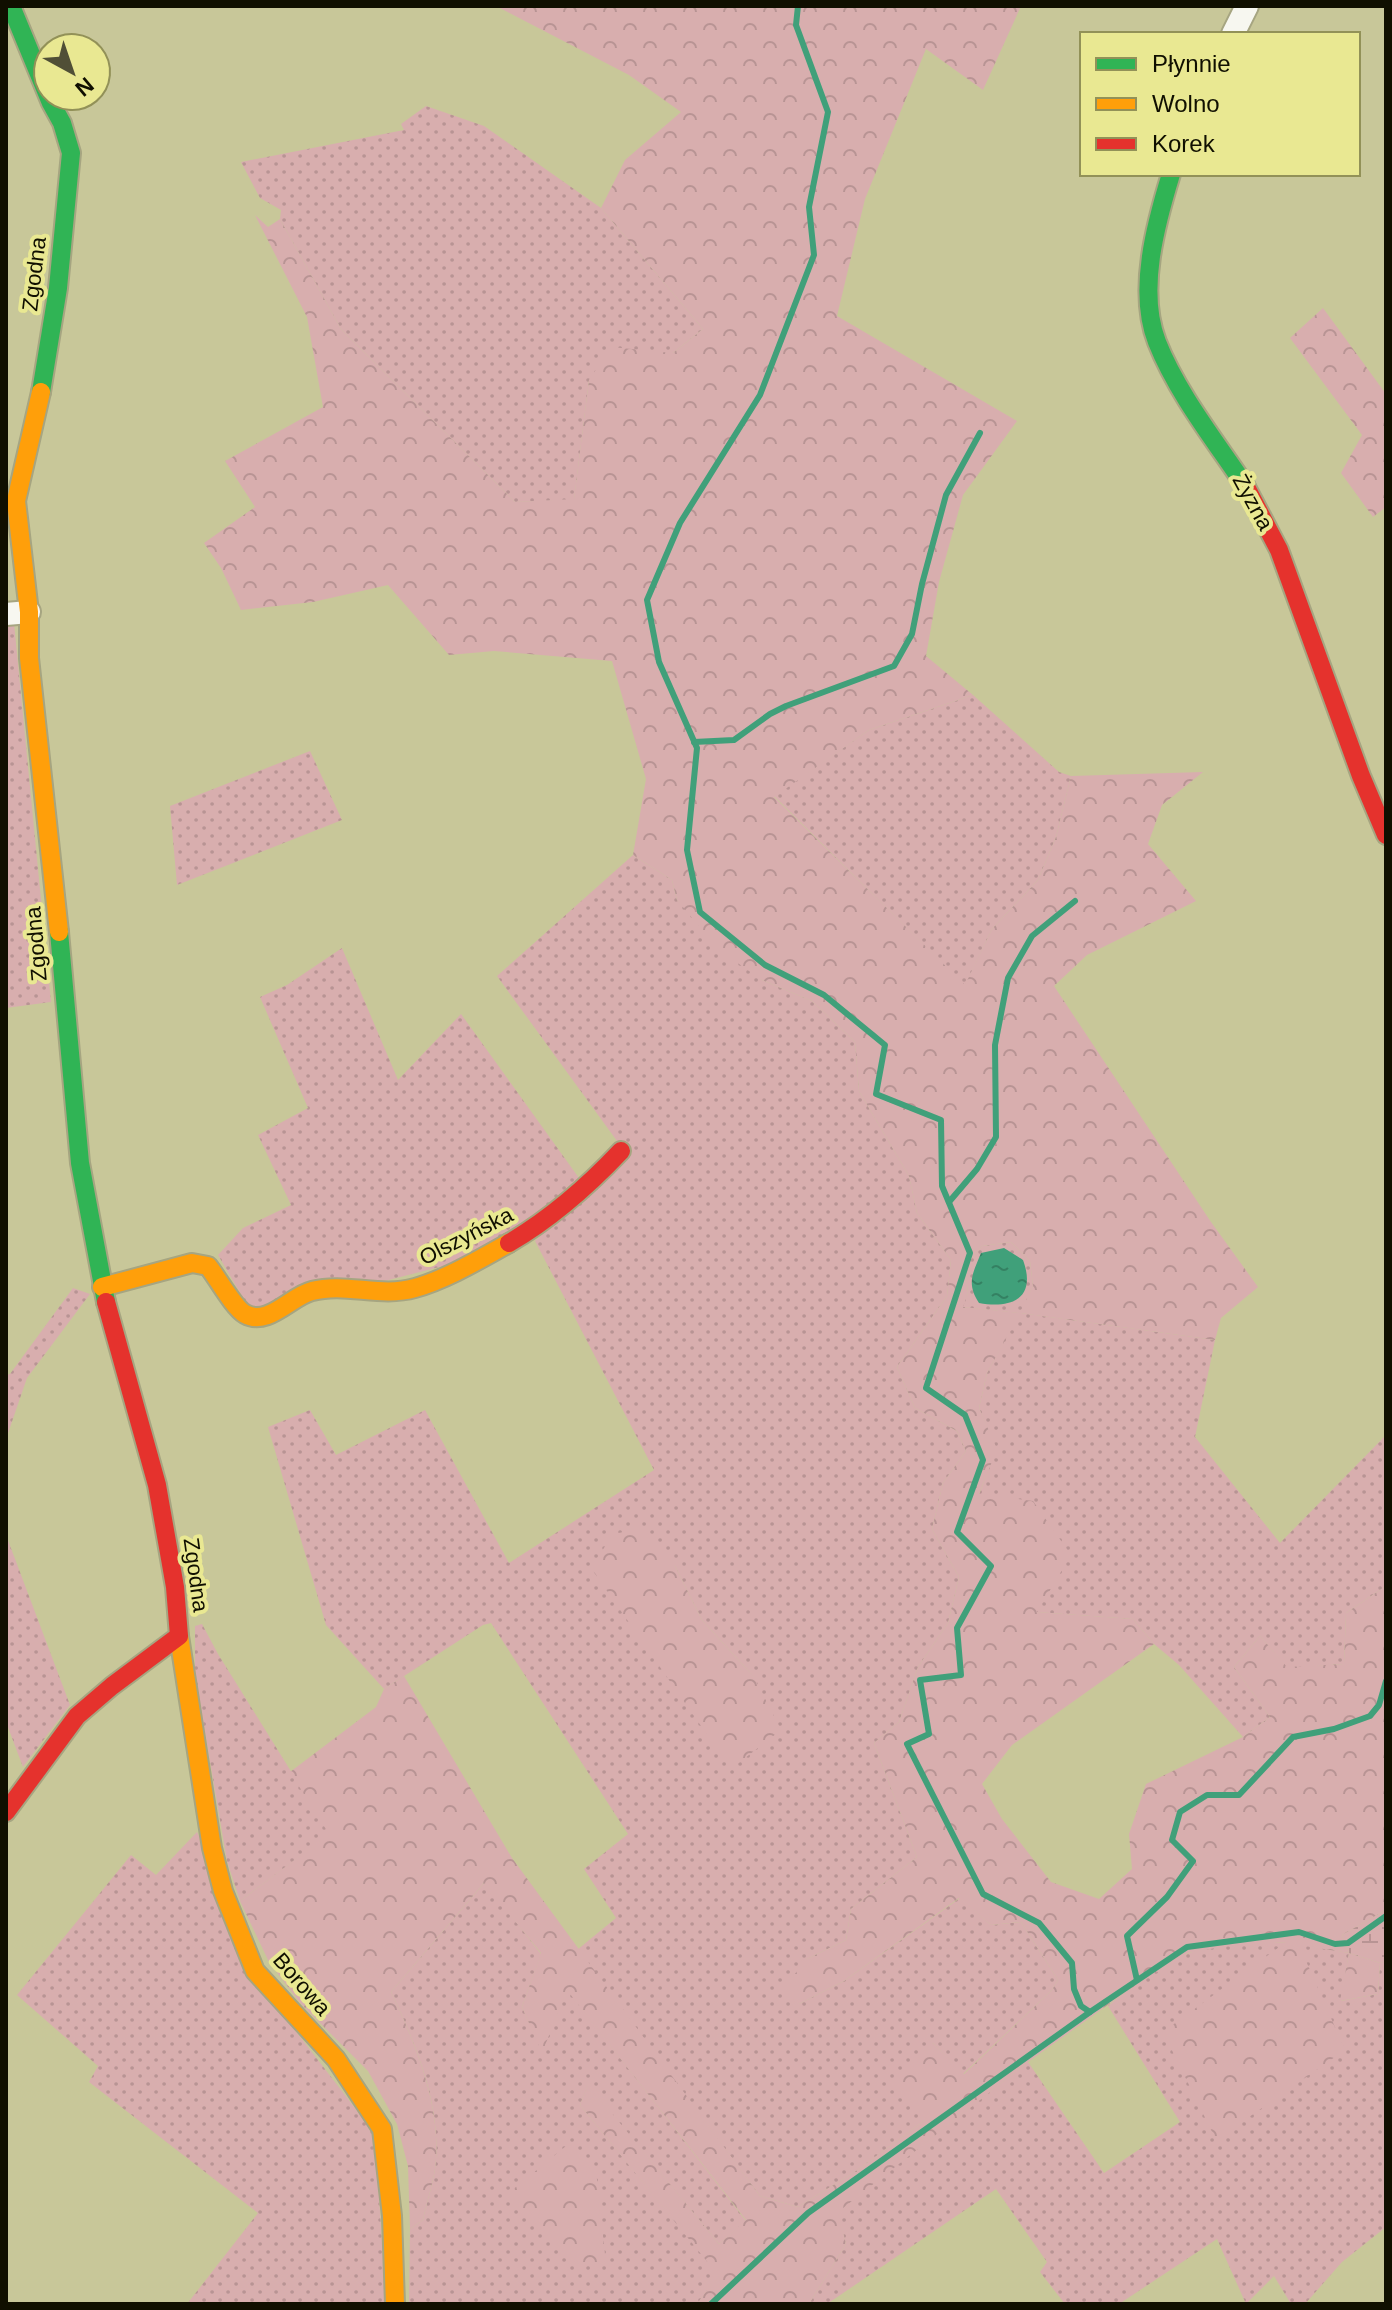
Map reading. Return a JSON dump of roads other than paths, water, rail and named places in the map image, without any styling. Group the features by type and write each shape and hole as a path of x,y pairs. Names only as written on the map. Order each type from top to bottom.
{"street":[{"name":"Zgodna","path":"6,1812 77,1716 179,1636 175,1587 157,1485 102,1287 80,1163 16,501 40,398 58,288 71,153 62,123 11,6"},
{"path":"1234,32 1247,6"},
{"name":"Żyzna","path":"1170,176 1159,213 1149,265 1149,299 1156,340 1192,407 1253,497 1279,550 1361,776 1386,835"},
{"path":"6,614 29,612"},
{"name":"Olszyńska","path":"102,1287 192,1263 208,1266 244,1314 259,1318 302,1293 331,1286 381,1293 415,1288 476,1261 533,1229 583,1191 621,1151"},
{"name":"Borowa","path":"179,1636 212,1848 223,1891 255,1971 336,2059 382,2129 392,2216 395,2304"}],"water":[{"path":"1004,1248 1023,1260 1027,1284 1024,1292 1011,1302 979,1303 972,1284 981,1253"}],"waterway":[{"path":"798,6 796,25 828,112 809,207 814,255 760,395 680,523 647,600 659,662 697,748 687,850 700,912 765,965 824,995 885,1045 876,1094 941,1120 942,1186 970,1253 926,1388 965,1415 983,1460 957,1532 991,1566 957,1628 961,1675 920,1680 929,1734 907,1744 983,1894 1039,1923 1072,1963 1074,1989 1081,2006 1090,2012"},
{"path":"694,742 734,740 786,706 894,666 912,634 946,495 980,433"},
{"path":"949,1202 977,1169 996,1137 995,1045 1008,978 1032,936 1075,901"},
{"path":"1137,1980 1127,1936 1167,1897 1193,1861 1172,1840 1180,1812 1207,1795 1239,1795 1293,1737 1334,1729 1370,1716 1379,1705 1386,1681"},
{"path":"711,2304 808,2213 1090,2012 1187,1947 1299,1932 1335,1944 1348,1943 1386,1916"}]}
